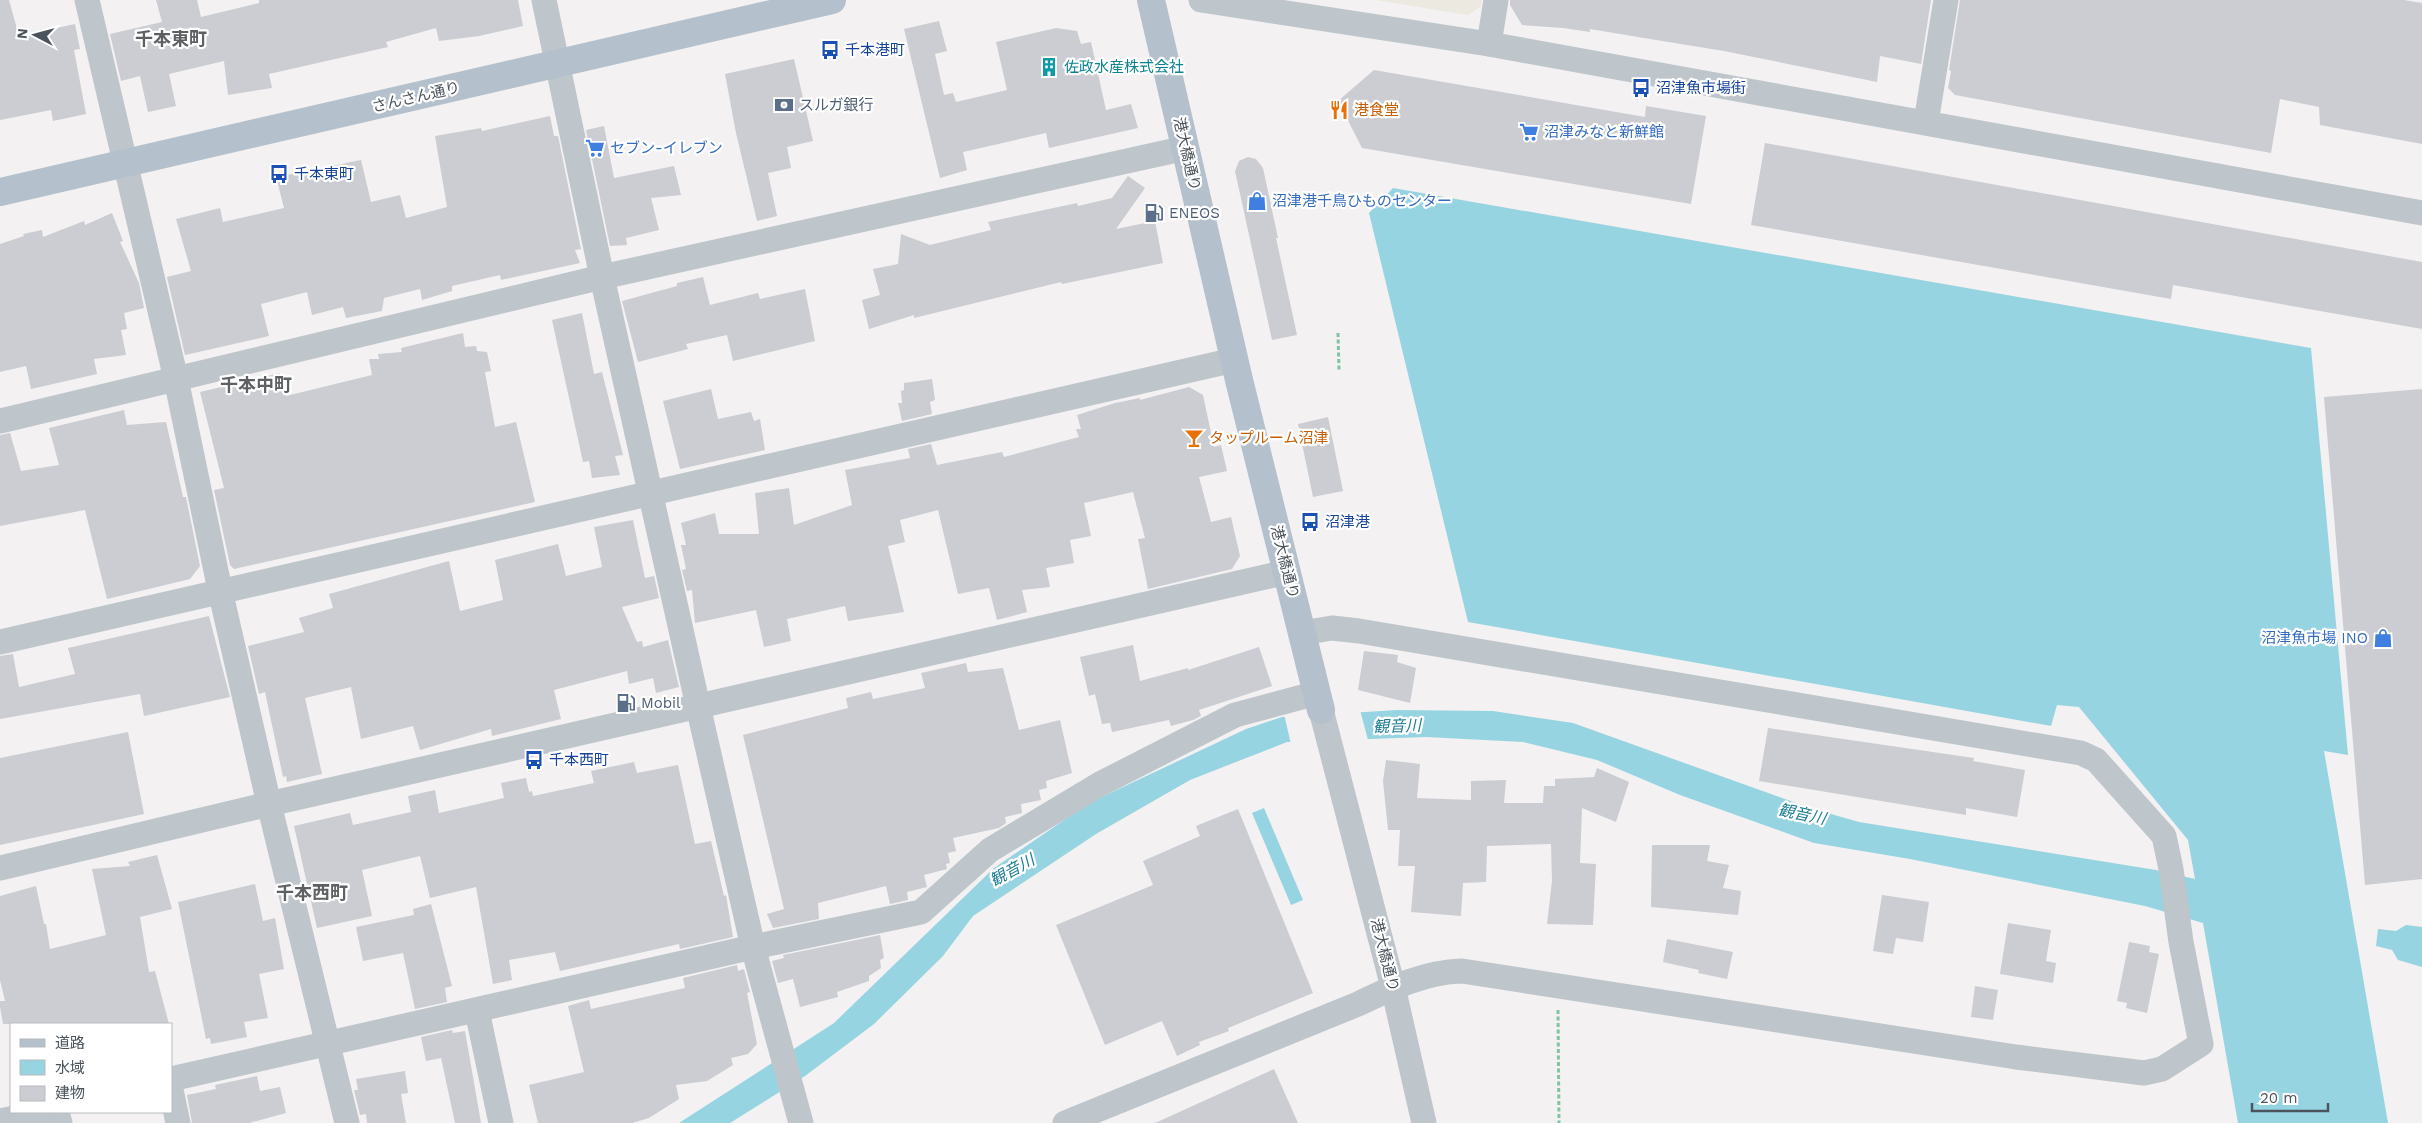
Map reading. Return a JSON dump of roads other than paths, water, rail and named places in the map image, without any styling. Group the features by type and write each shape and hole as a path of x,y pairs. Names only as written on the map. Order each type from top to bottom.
{"main road":[{"name":"さんさん通り","path":"0,192 558,65 832,0"},
{"name":"港大橋通り","path":"1152,0 1234,360 1319,701"}],"street":[{"path":"87,0 176,379 220,590 269,804 347,1123"},
{"path":"544,0 602,278 698,706 753,947 782,1049 800,1123"},
{"path":"1201,0 1489,44 2422,213"},
{"path":"1489,44 1496,0"},
{"path":"1926,122 1946,0"},
{"path":"0,421 602,278 1186,148"},
{"path":"0,642 220,590 1234,360"},
{"path":"0,868 269,804 1287,572"},
{"path":"1065,1123 1358,1004 1393,987 1441,972 1462,971 2016,1057 2144,1073 2162,1069 2201,1044 2181,942 2171,869 2164,836 2096,760 2081,753 1352,630 1332,628 1302,633"},
{"path":"172,1079 328,1045 753,947 921,912 990,850 1100,784 1235,715 1319,701"},
{"name":"港大橋通り","path":"1319,701 1393,987 1424,1123"},
{"path":"477,1011 501,1123"},
{"path":"172,1095 178,1123"},
{"path":"0,1121 37,1113"}],"water":[{"name":"観音川","path":"1393,188 2311,348 2348,755 2324,751 2388,1123 2238,1123 2203,923 2145,906 1910,859 1814,843 1680,795 1597,760 1523,742 1426,737 1287,742 1190,780 1096,834 973,916 943,956 874,1024 805,1076 730,1123 679,1123 834,1023 994,868 1089,803 1246,729 1282,717 1398,710 1493,711 1573,723 1810,808 1859,822 2156,870 2195,879 2188,840 2079,707 2057,705 2051,726 1468,622 1369,213"},
{"path":"1264,808 1303,900 1291,905 1252,813"},
{"path":"2406,925 2422,927 2422,967 2398,960 2392,950 2376,946 2378,929 2396,931"}],"place":[{"name":"千本港町","path":"830,50"},
{"name":"佐政水産株式会社","path":"1049,67"},
{"name":"沼津魚市場街","path":"1641,88"},
{"name":"スルガ銀行","path":"784,105"},
{"name":"港食堂","path":"1339,110"},
{"name":"沼津みなと新鮮館","path":"1529,132"},
{"name":"セブン-イレブン","path":"595,148"},
{"name":"千本東町","path":"279,174"},
{"name":"沼津港千鳥ひものセンター","path":"1257,201"},
{"name":"ENEOS","path":"1154,213"},
{"name":"タップルーム沼津","path":"1194,438"},
{"name":"沼津港","path":"1310,522"},
{"name":"沼津魚市場 INO","path":"2383,638"},
{"name":"Mobil","path":"626,703"},
{"name":"千本西町","path":"534,760"}],"district":[{"name":"千本東町","path":"171,38"},
{"name":"千本中町","path":"256,384"},
{"name":"千本西町","path":"312,892"}]}
